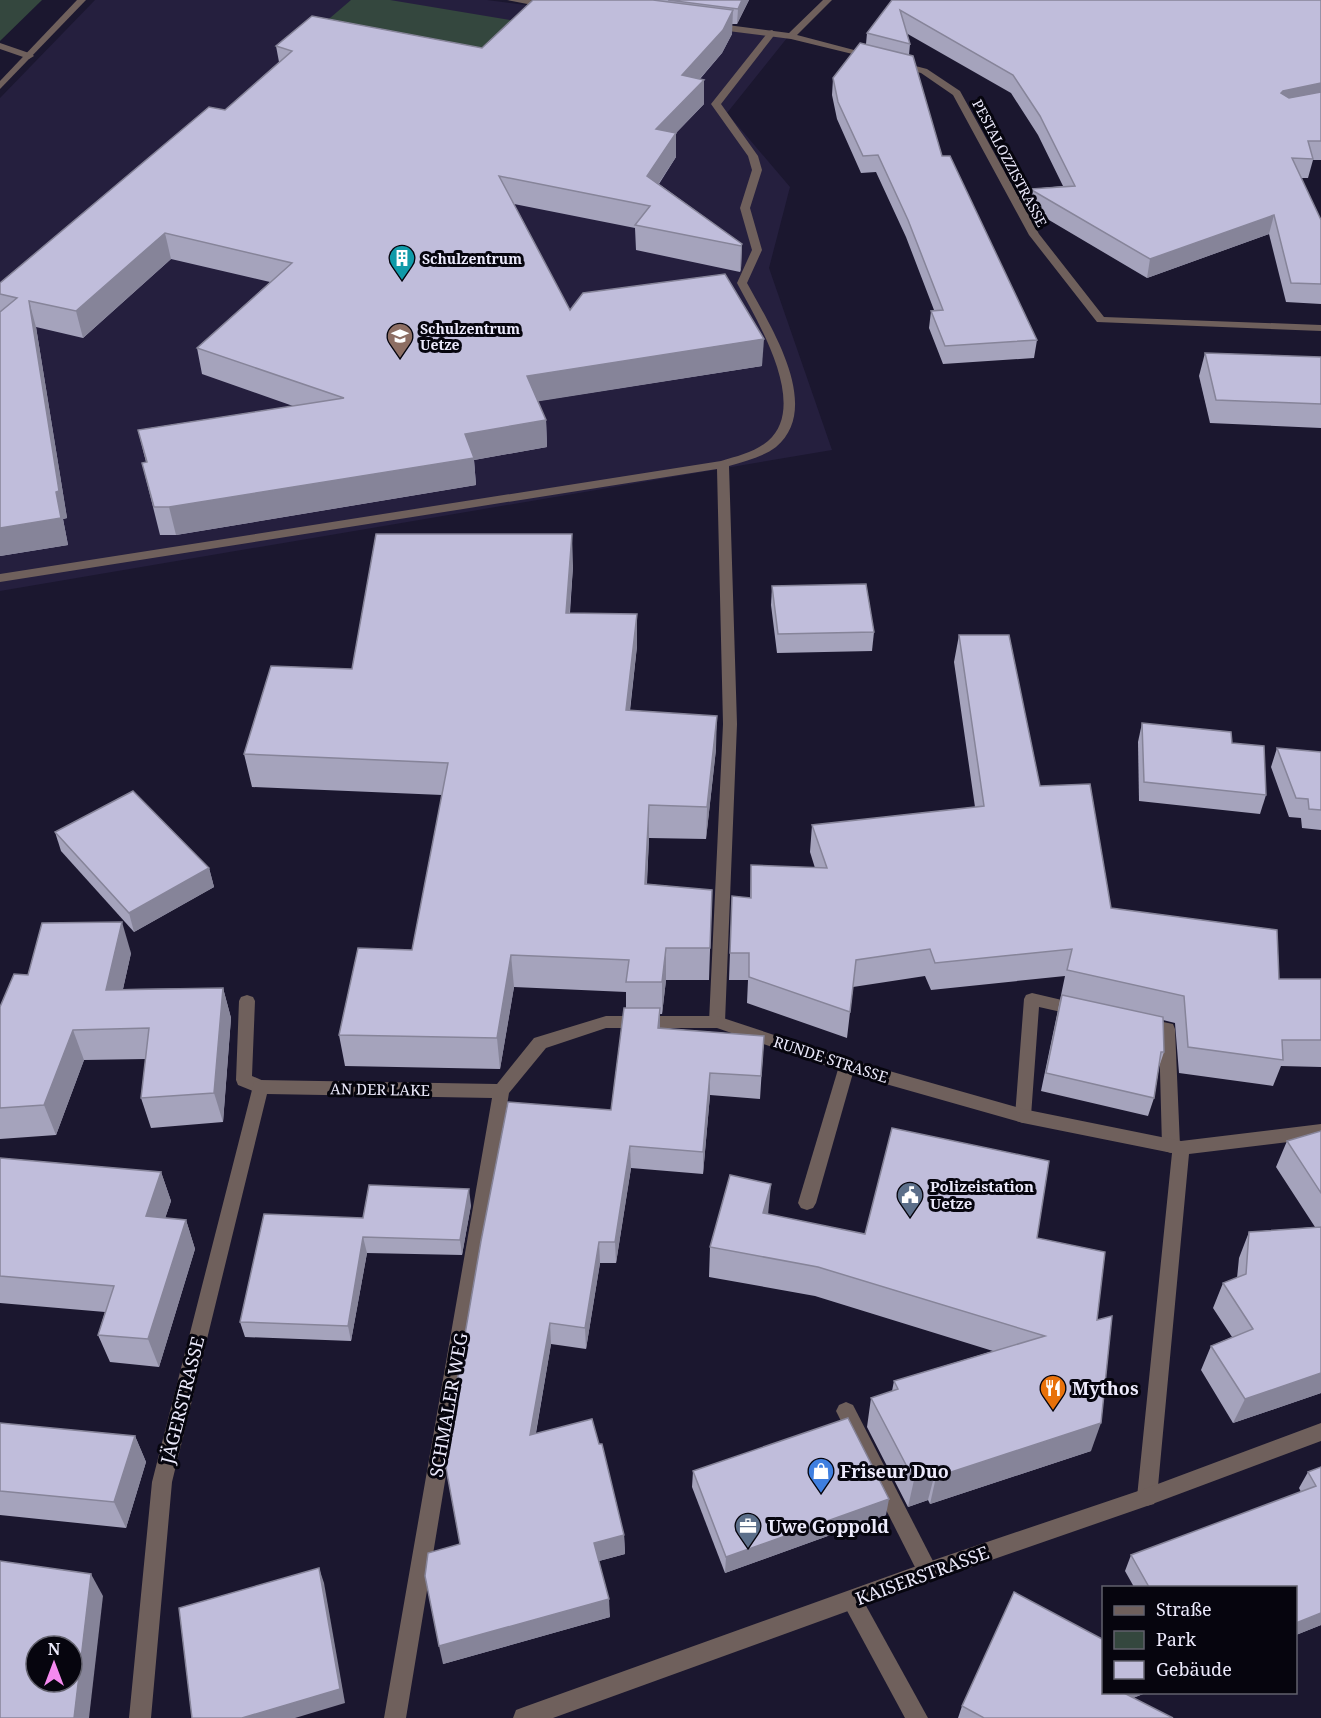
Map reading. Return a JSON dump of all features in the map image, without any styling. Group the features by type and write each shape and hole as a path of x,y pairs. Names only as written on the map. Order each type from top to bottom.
{"street":[{"path":"0,86 82,0"},
{"path":"511,0 558,6"},
{"path":"791,36 828,0"},
{"name":"PESTALOZZISTRASSE","path":"701,24 791,36 924,71 957,93 1034,235 1101,320 1321,328"},
{"path":"0,578 723,464 759,452 778,438 786,424 789,399 787,375 742,283 757,250 745,208 757,170 753,156 716,104 772,33"},
{"path":"0,46 29,56"},
{"path":"717,1022 730,724 723,464"},
{"path":"1023,1116 1032,999 1100,1014"},
{"path":"247,1001 244,1080 260,1087"},
{"path":"1122,1019 1167,1029 1176,1147 1147,1497"},
{"name":"RUNDE STRASSE","path":"501,1092 540,1043 606,1022 717,1022 848,1066 1023,1116 1176,1147 1321,1131"},
{"path":"807,1203 848,1066"},
{"name":"AN DER LAKE","path":"260,1087 501,1092"},
{"name":"JÄGERSTRASSE","path":"140,1718 162,1482 260,1087"},
{"name":"SCHMALER WEG","path":"395,1718 501,1092"},
{"path":"846,1411 928,1572"},
{"name":"KAISERSTRASSE","path":"524,1718 928,1572 1147,1497 1321,1432"},
{"path":"852,1600 916,1718"}],"shaded area":[{"name":"Schulzentrum Uetze","path":"95,0 487,0 787,38 727,113 790,187 769,268 832,450 0,591 0,98"}],"green space":[{"path":"0,0 42,0 0,41"},
{"path":"351,0 390,0 522,22 485,60 316,30"}],"building":[{"name":"Schulzentrum","path":"533,0 653,0 733,10 723,30 682,75 704,80 656,129 676,133 647,176 742,244 741,246 635,225 650,206 499,176 570,310 583,293 725,274 764,339 527,376 546,420 465,434 474,458 169,507 154,507 142,463 147,462 138,430 344,398 197,348 292,263 165,233 76,311 29,301 59,491 56,492 61,518 0,528 0,312 17,298 0,294 0,283 209,107 225,110 292,51 276,46 312,16 482,48"},
{"path":"668,0 742,0 738,9"},
{"path":"892,0 1321,0 1321,83 1281,93 1289,98 1321,92 1321,141 1308,141 1313,159 1292,158 1321,220 1321,284 1291,283 1274,215 1150,259 1030,189 1075,186 1040,116 1013,75 900,10 910,44 867,33"},
{"path":"860,43 913,56 942,156 950,156 1037,340 945,346 931,311 943,310 908,220 878,155 863,156 838,102 833,78"},
{"path":"1205,353 1321,357 1321,404 1216,400"},
{"path":"376,534 572,534 566,613 637,614 626,710 717,716 707,807 649,805 645,884 712,890 710,948 666,948 662,982 626,982 629,960 511,955 497,1038 339,1035 358,948 412,950 448,763 244,754 271,666 352,669"},
{"path":"866,584 874,632 778,634 772,586"},
{"path":"959,635 1009,635 1040,786 1090,784 1111,908 1277,930 1279,979 1321,979 1321,1040 1282,1040 1283,1060 1188,1047 1184,996 1067,970 1072,949 935,963 930,949 856,960 850,1012 749,977 749,953 730,953 732,896 751,898 751,865 827,868 812,825 984,806"},
{"path":"1142,723 1231,732 1232,743 1264,746 1266,795 1144,782"},
{"path":"1277,748 1321,752 1321,810 1309,809 1308,799 1296,798"},
{"path":"133,791 209,868 129,913 55,832"},
{"path":"122,922 106,990 223,988 214,1093 141,1098 149,1028 73,1030 44,1105 0,1108 0,1007 14,974 28,975 42,923"},
{"path":"1062,995 1163,1017 1164,1052 1161,1052 1154,1098 1046,1073"},
{"path":"624,1008 660,1008 658,1028 764,1036 761,1076 710,1073 703,1152 630,1146 615,1242 599,1242 585,1328 550,1323 530,1435 592,1419 599,1444 602,1444 624,1535 594,1543 609,1599 439,1646 425,1576 428,1553 460,1544 444,1457 481,1241 508,1102 611,1110"},
{"path":"892,1128 1049,1161 1037,1238 1105,1252 1097,1320 1112,1316 1101,1423 936,1477 935,1473 914,1480 871,1398 898,1389 894,1381 1045,1336 818,1267 710,1247 730,1175 771,1184 763,1213 865,1234"},
{"path":"1321,1131 1321,1193 1287,1141"},
{"path":"0,1158 161,1172 146,1216 186,1220 148,1339 98,1335 114,1286 0,1276"},
{"path":"369,1185 469,1189 460,1240 363,1237 348,1326 240,1322 264,1214 363,1218"},
{"path":"1321,1227 1321,1373 1245,1399 1211,1346 1253,1329 1223,1283 1246,1274 1249,1232"},
{"path":"848,1418 889,1499 726,1557 693,1471"},
{"path":"0,1423 135,1436 114,1502 0,1491"},
{"path":"1321,1467 1321,1613 1297,1623 1297,1586 1148,1586 1131,1555 1316,1486 1308,1472"},
{"path":"0,1561 91,1574 84,1634 24,1634 24,1694 77,1694 74,1718 0,1718"},
{"path":"319,1568 340,1689 242,1718 192,1718 179,1608"},
{"path":"1014,1592 1102,1639 1102,1694 1126,1694 1173,1718 984,1718 962,1706"}],"place":[{"name":"Schulzentrum","path":"402,281"},
{"name":"Schulzentrum Uetze","path":"400,359"},
{"name":"Polizeistation Uetze","path":"910,1218"},
{"name":"Mythos","path":"1053,1411"},
{"name":"Friseur Duo","path":"821,1494"},
{"name":"Uwe Goppold","path":"748,1549"}]}
